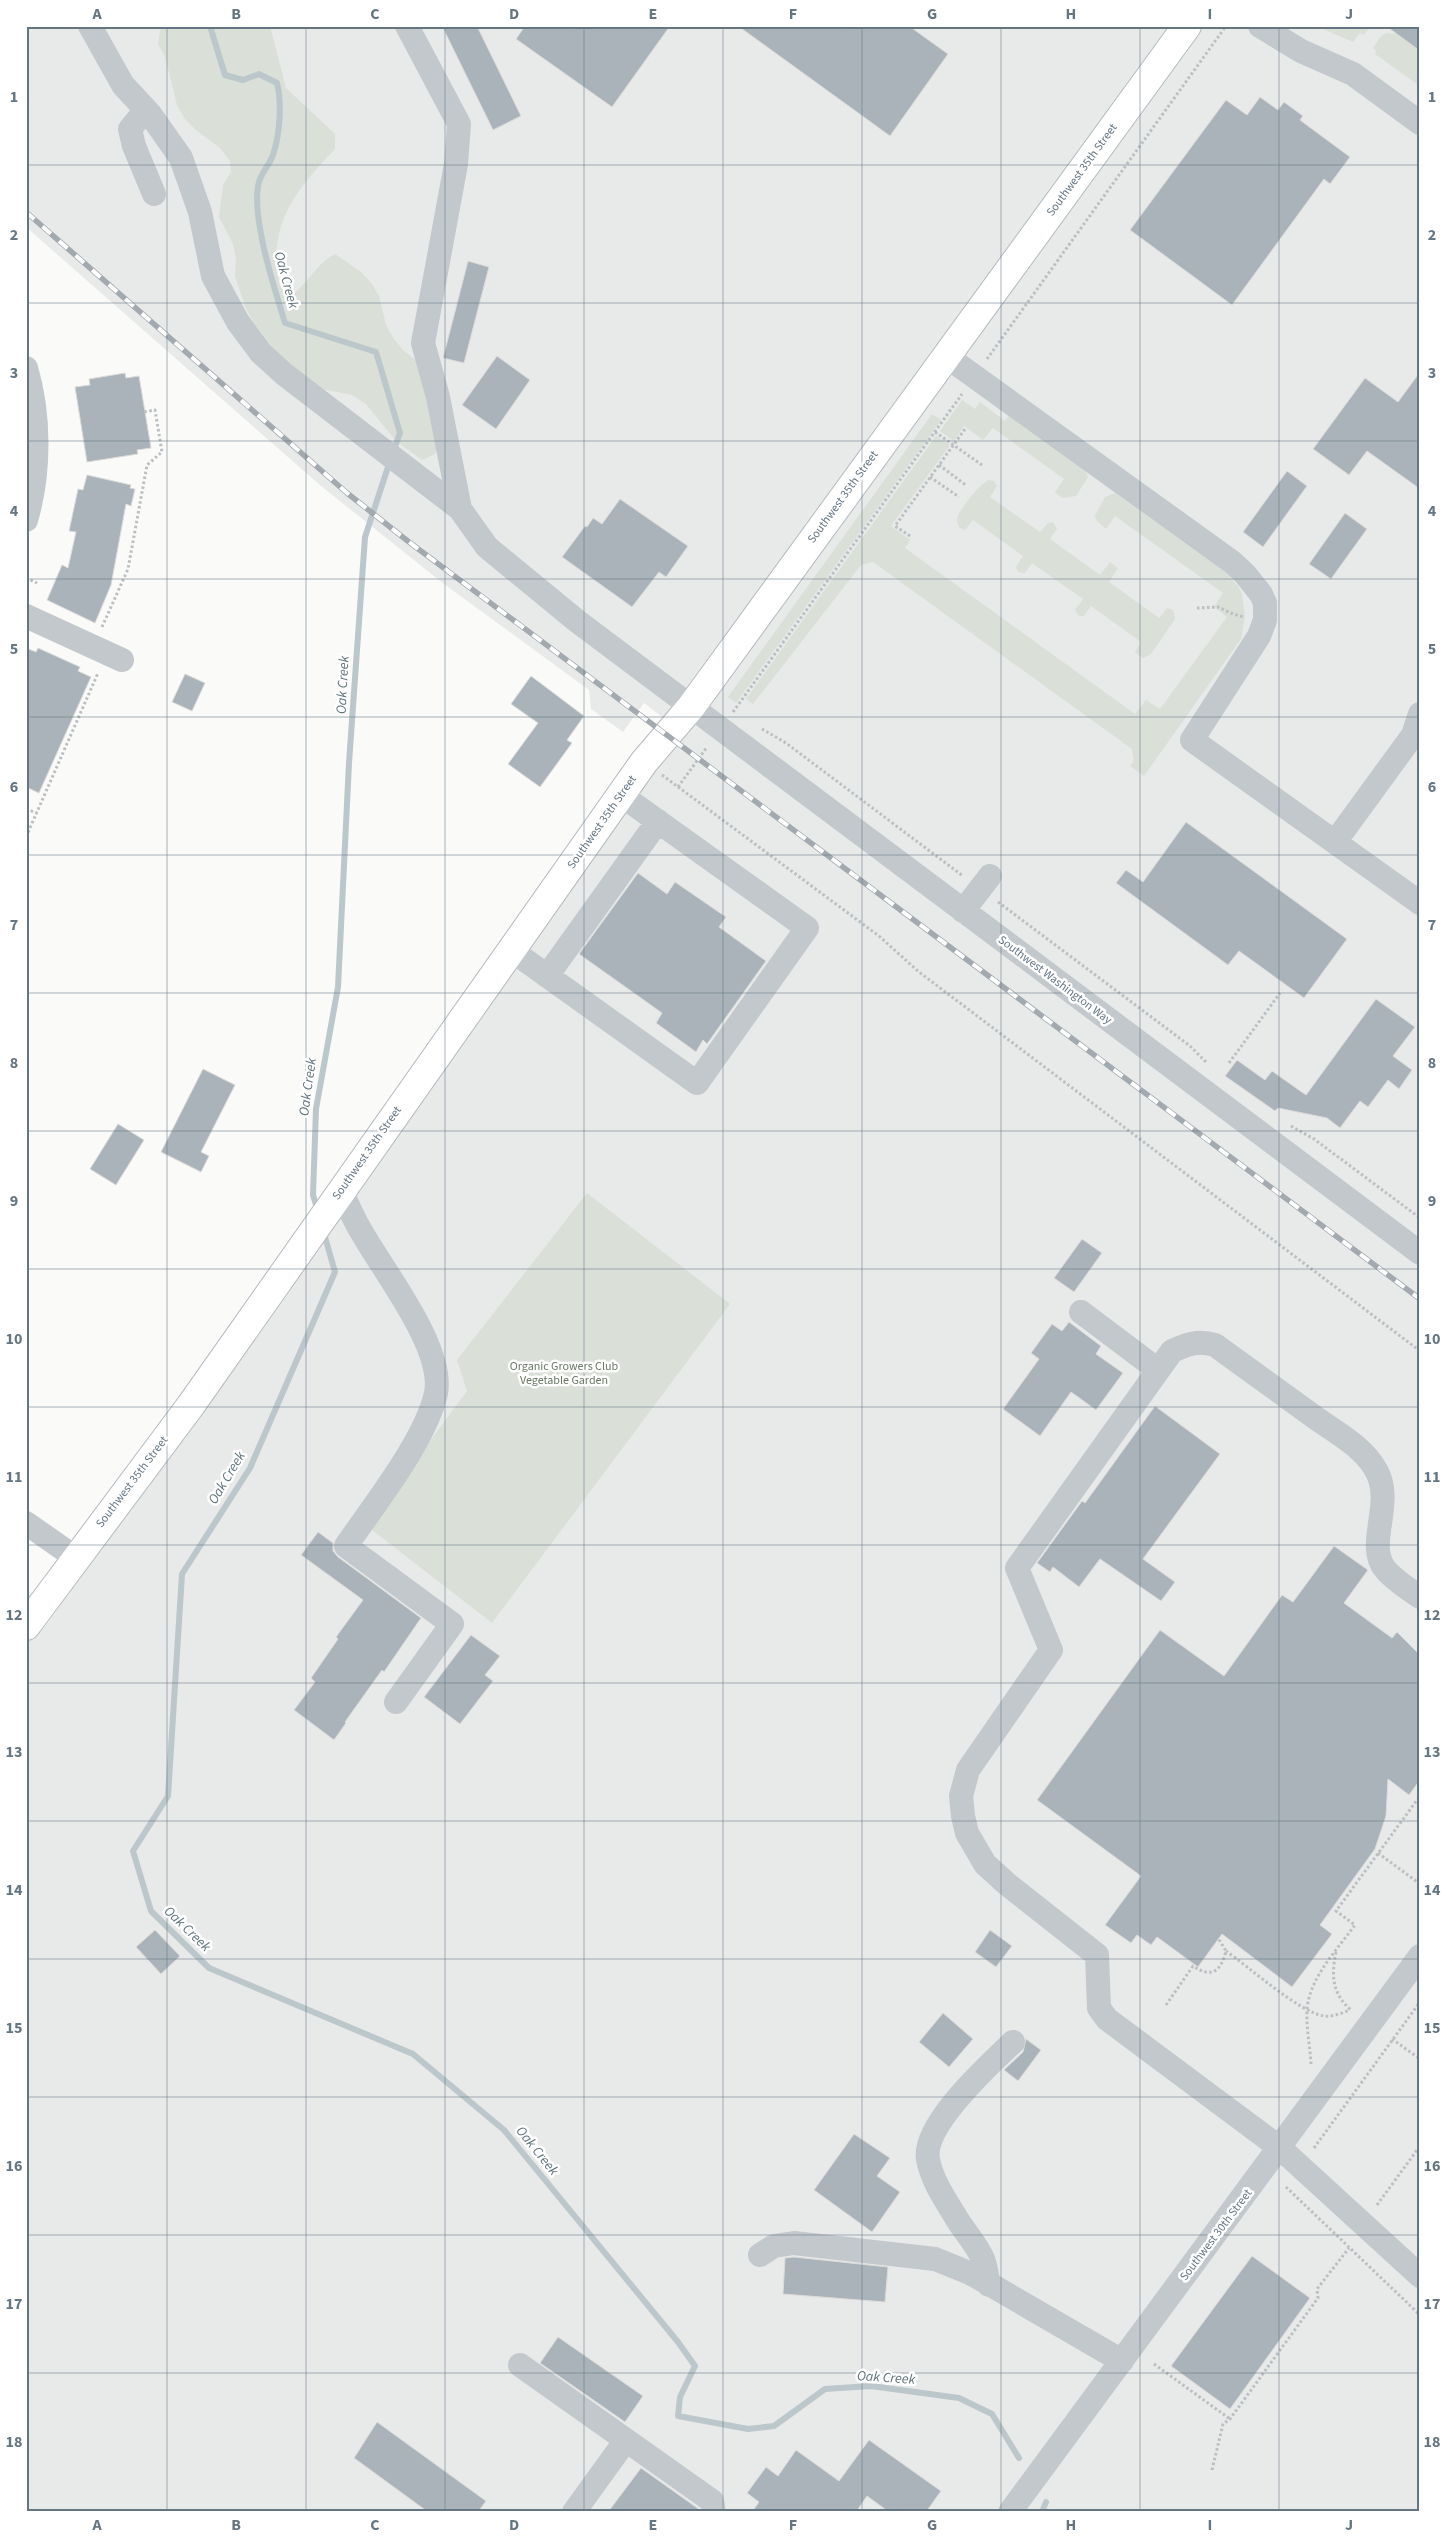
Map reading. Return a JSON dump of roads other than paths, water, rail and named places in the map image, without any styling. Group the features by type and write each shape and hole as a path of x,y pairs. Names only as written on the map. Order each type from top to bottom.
{"main road":[{"name":"Southwest 35th Street","path":"26,1626 191,1406 335,1198 644,762 697,698 1187,26"}],"street":[{"path":"90,26 123,85 150,114 181,158 200,212 214,276 238,322 261,353 460,509"},
{"path":"407,26 459,124 456,164 423,343 438,397 460,509"},
{"path":"1260,26 1301,51 1354,74 1420,123"},
{"path":"150,114 139,118 130,129 134,146 154,194"},
{"path":"946,356 1232,562 1245,574 1261,594 1265,603 1265,620 1258,636 1192,740 1420,903"},
{"path":"26,368 33,399 36,435 34,473 26,520"},
{"name":"Southwest Washington Way","path":"460,509 487,546 577,621 642,668 697,698 720,729 1420,1254"},
{"path":"26,616 122,660"},
{"path":"1335,842 1413,734 1420,714"},
{"path":"511,950 697,1083 807,928 621,795"},
{"path":"548,976 658,821"},
{"path":"963,911 985,882"},
{"path":"335,1198 357,1224 414,1318 428,1346 437,1379 435,1394 424,1425 388,1486 346,1546 452,1624 396,1702"},
{"path":"1081,1312 1158,1370"},
{"path":"1420,1598 1394,1579 1383,1568 1379,1557 1378,1543 1383,1508 1383,1485 1376,1469 1357,1448 1215,1345 1193,1342 1172,1351 1017,1568 1051,1650 968,1770 961,1796 967,1833 985,1864 1007,1884 1098,1954 1099,2008 1107,2019 1280,2148 1420,2276"},
{"path":"26,1523 76,1558"},
{"name":"Southwest 30th Street","path":"1010,2512 1420,1956"},
{"path":"989,2285 982,2259 954,2216 935,2179 928,2159 928,2148 936,2128 967,2087 1013,2042"},
{"path":"760,2255 774,2246 794,2243 910,2255 935,2260 972,2274 1122,2361"},
{"path":"520,2365 712,2501 714,2512"},
{"path":"574,2512 626,2440"}],"waterway":[{"name":"Oak Creek","path":"210,26 225,75 243,80 259,74 277,83 280,109 277,138 272,158 259,182 257,196 265,252 285,323 376,352 400,433 393,452"},
{"name":"Oak Creek","path":"318,1211 313,1195 316,1109 338,987 349,763 365,537 390,461"},
{"name":"Oak Creek","path":"323,1230 335,1272 250,1468 182,1574 168,1796 133,1851 151,1911 209,1968 413,2054 504,2130 678,2342 695,2366 680,2397 678,2416 748,2429 774,2426 825,2389 871,2386 959,2398 992,2414 1019,2458"},
{"name":"Oak Creek","path":"1042,2512 1046,2502"}],"railway":[{"path":"26,212 347,493 409,542 1420,1299"}],"park label":[{"name":"Organic Growers Club Vegetable Garden","path":"564,1373"}]}
